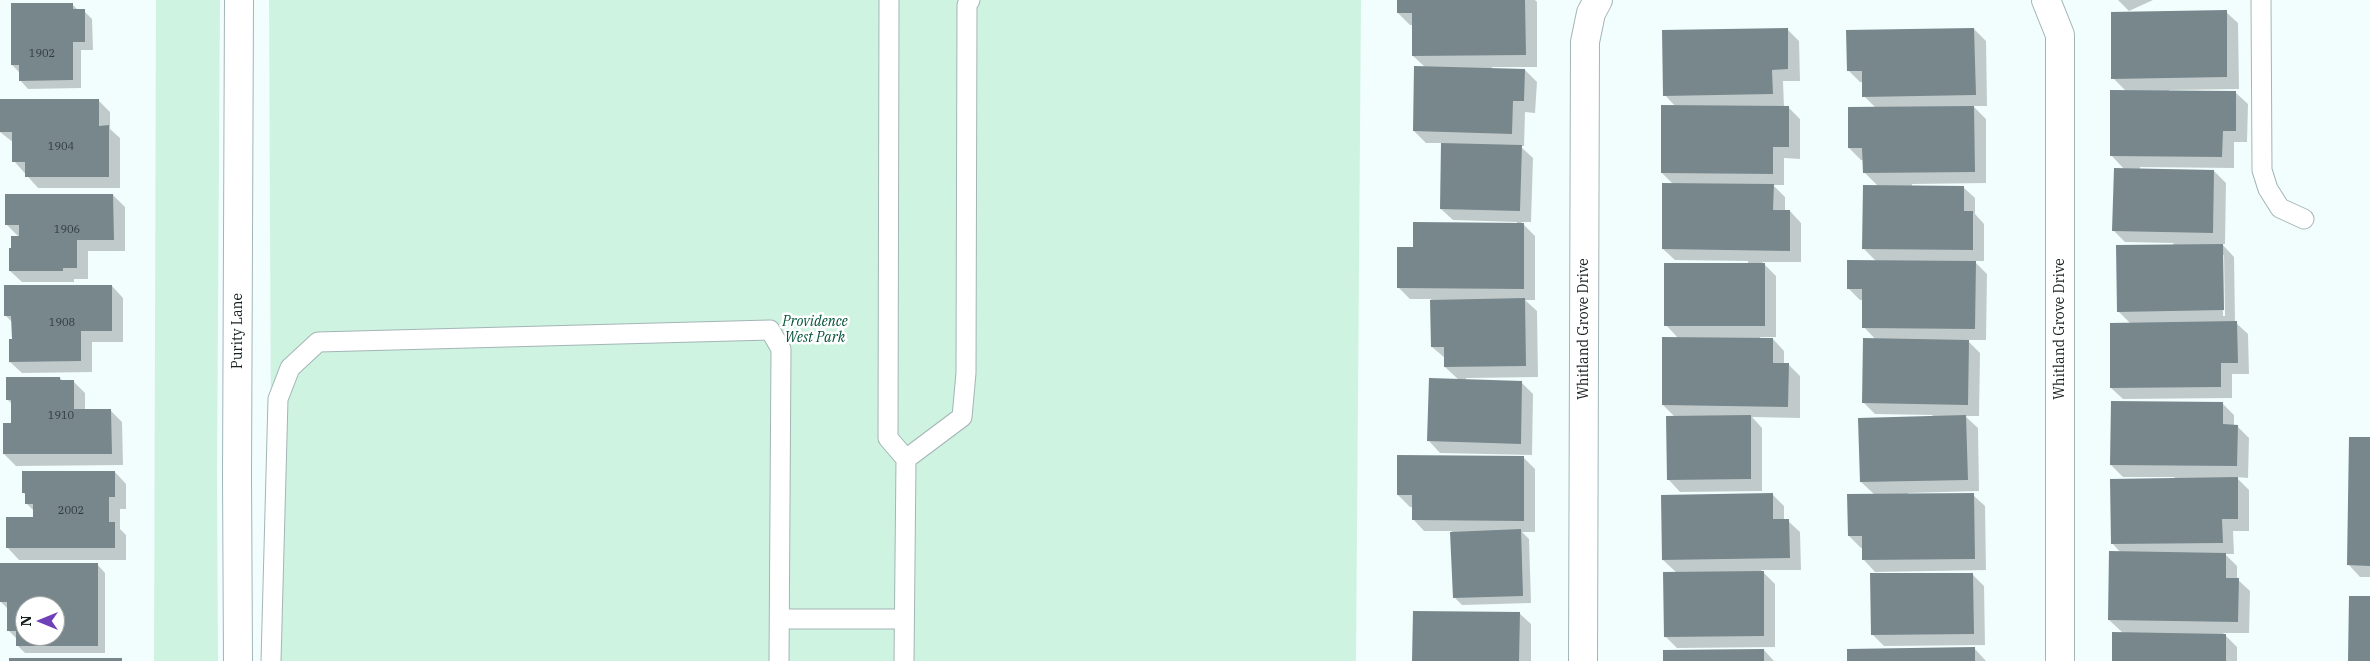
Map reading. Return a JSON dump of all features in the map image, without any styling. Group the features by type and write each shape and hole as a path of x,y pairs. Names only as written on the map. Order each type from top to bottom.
{"street":[{"name":"Purity Lane","path":"238,661 239,0"},
{"name":"Whitland Grove Drive","path":"1583,661 1585,42 1591,13 1598,0"},
{"name":"Whitland Grove Drive","path":"2046,0 2060,35 2060,661"}],"lane":[{"path":"889,0 888,438 906,459 904,661"},
{"path":"906,459 962,417 966,373 967,5 970,0"},
{"path":"2260,0 2262,170 2268,188 2280,208 2304,219"},
{"path":"271,661 278,399 290,368 318,342 770,330 781,349 780,618 778,661"},
{"path":"780,618 904,619"}],"green space":[{"path":"156,0 220,0 217,476 218,661 154,661"},
{"name":"Providence West Park","path":"269,0 1361,0 1356,661 272,661"}],"building":[{"path":"1397,0 1525,0 1526,55 1412,56 1412,13 1397,13"},
{"path":"11,3 73,3 73,9 85,9 85,42 73,42 73,80 19,81 19,65 11,65"},
{"path":"2227,10 2227,77 2111,79 2111,12"},
{"path":"1788,28 1788,69 1772,70 1773,94 1663,96 1662,30"},
{"path":"1974,28 1976,95 1862,97 1862,71 1847,71 1846,30"},
{"path":"1414,66 1525,69 1524,101 1513,101 1512,134 1413,131"},
{"path":"2110,90 2236,91 2236,131 2223,131 2222,157 2110,156"},
{"path":"0,99 99,99 99,126 109,125 109,177 25,177 25,162 12,162 12,132 0,132"},
{"path":"1661,105 1789,106 1789,147 1773,147 1773,174 1661,173"},
{"path":"1974,106 1975,172 1863,173 1862,148 1848,148 1848,107"},
{"path":"1441,143 1522,145 1520,211 1440,209"},
{"path":"2114,168 2214,170 2213,233 2112,231"},
{"path":"1662,183 1774,184 1773,210 1790,210 1790,251 1662,249"},
{"path":"1863,185 1964,186 1964,211 1973,211 1973,250 1862,249"},
{"path":"5,194 113,194 114,240 77,240 77,268 63,268 63,271 9,271 11,236 19,236 19,225 5,225"},
{"path":"1413,222 1524,223 1524,289 1397,288 1397,247 1413,247"},
{"path":"2223,244 2224,310 2117,312 2116,245"},
{"path":"1847,260 1976,261 1975,329 1862,328 1862,289 1847,289"},
{"path":"1664,263 1765,263 1765,326 1664,326"},
{"path":"4,285 112,285 112,331 81,331 81,361 9,362 9,339 12,339 11,316 4,316"},
{"path":"1525,298 1526,366 1444,367 1444,347 1431,347 1430,300"},
{"path":"2237,321 2238,363 2221,363 2221,387 2110,388 2110,323"},
{"path":"1662,337 1773,338 1773,363 1789,363 1788,407 1662,405"},
{"path":"1863,338 1969,340 1968,405 1862,403"},
{"path":"6,377 60,377 60,380 74,380 74,409 111,409 112,454 3,454 3,423 11,423 11,400 6,400"},
{"path":"1429,378 1522,381 1521,444 1427,441"},
{"path":"2111,401 2223,402 2223,424 2238,425 2237,466 2110,465"},
{"path":"1751,415 1751,479 1667,480 1666,416"},
{"path":"1966,415 1968,480 1860,482 1858,418"},
{"path":"2349,437 2370,437 2370,566 2347,565"},
{"path":"1397,455 1524,456 1524,521 1412,520 1412,495 1397,495"},
{"path":"22,471 115,471 115,497 109,497 109,522 115,522 115,548 6,548 6,517 33,517 33,504 25,504 25,493 22,493"},
{"path":"2238,477 2238,519 2222,519 2223,543 2111,544 2110,479"},
{"path":"1773,493 1773,519 1789,519 1790,558 1662,560 1661,495"},
{"path":"1974,493 1975,559 1862,560 1862,536 1848,536 1847,494"},
{"path":"1521,529 1523,596 1453,598 1450,532"},
{"path":"2109,551 2226,553 2226,578 2239,578 2238,622 2108,620"},
{"path":"0,563 98,563 98,646 65,646 65,596 15,596 15,631 7,631 7,602 0,602"},
{"path":"1764,571 1764,636 1664,637 1663,572"},
{"path":"1870,573 1973,573 1974,634 1871,635"},
{"path":"2349,596 2370,596 2370,661 2348,661"},
{"path":"1413,611 1520,612 1519,661 1412,661"},
{"path":"2112,632 2226,634 2226,661 2112,661"},
{"path":"1975,647 1975,661 1847,661 1847,649"},
{"path":"1764,649 1764,661 1663,661 1663,650"},
{"path":"9,658 122,658 122,661 9,661"}]}
